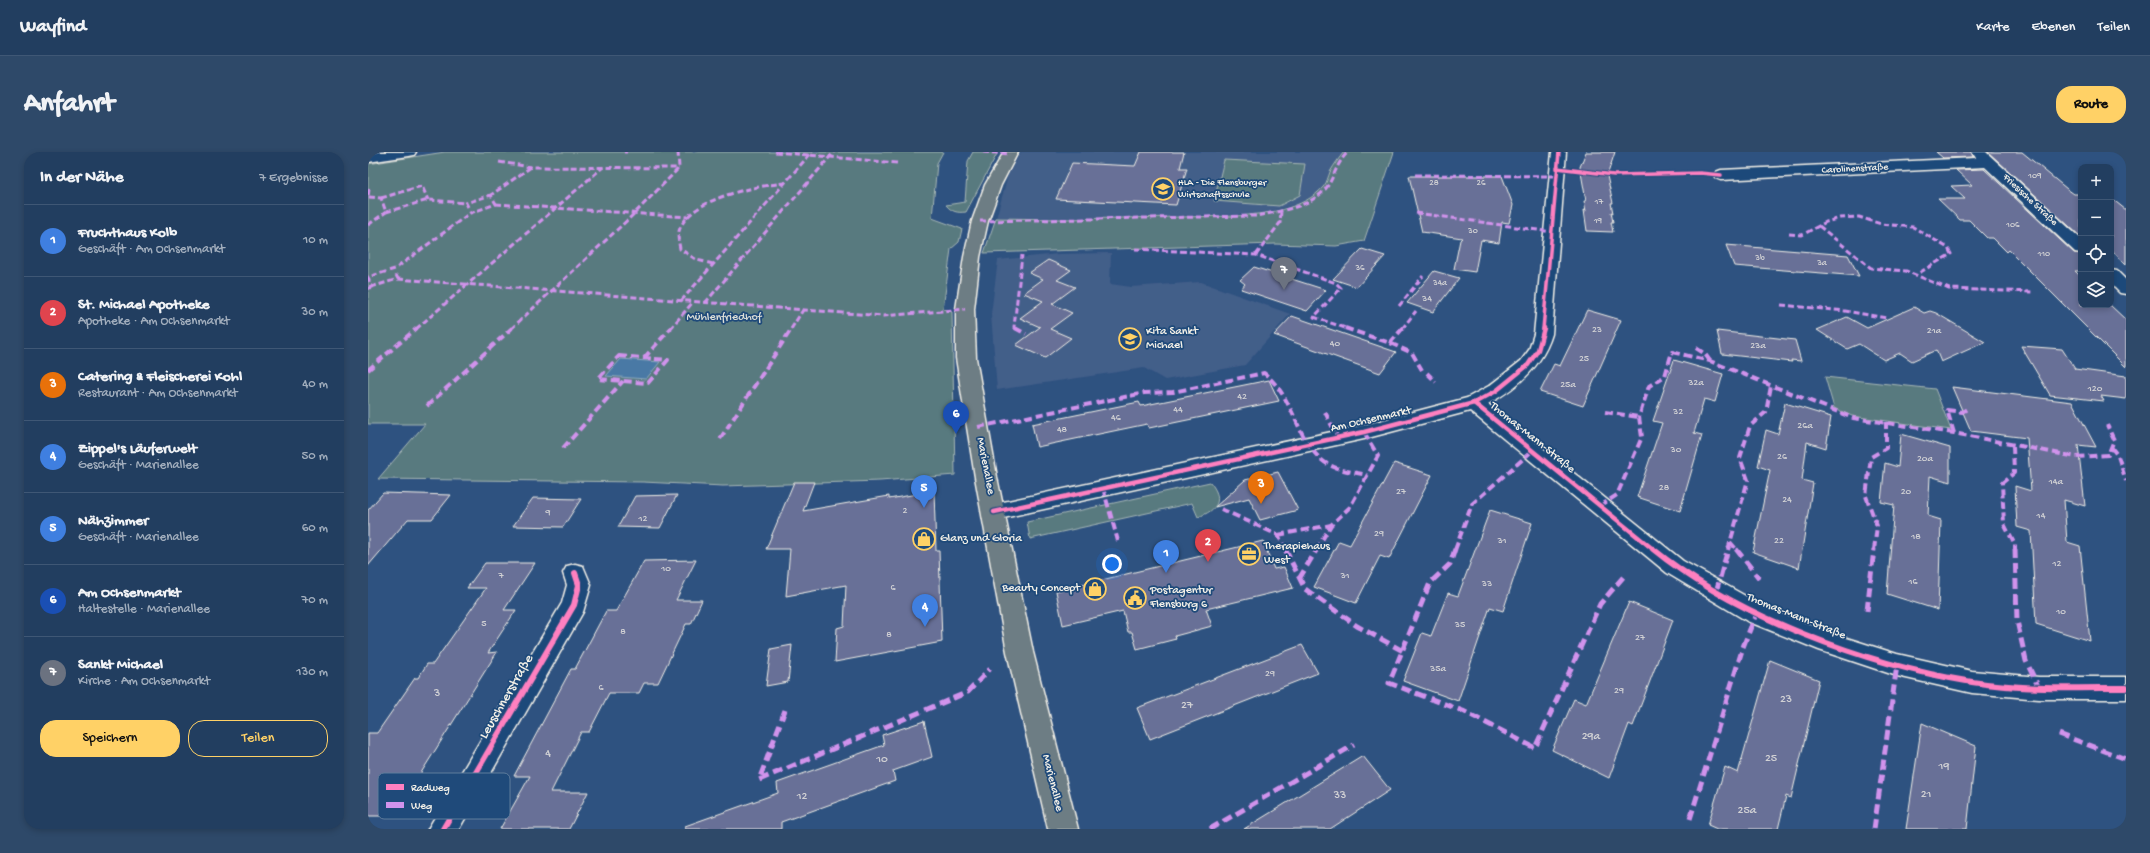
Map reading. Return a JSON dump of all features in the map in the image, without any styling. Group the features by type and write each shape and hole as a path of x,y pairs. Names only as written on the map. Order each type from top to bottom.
{"main road":[{"name":"Marienallee","path":"1010,152 993,185 980,220 972,257 965,308 966,358 986,477 1020,652 1063,829"}],"street":[{"path":"368,158 409,152"},
{"name":"Am Ochsenmarkt","path":"994,512 1364,432 1474,403 1496,391 1528,365 1538,350 1542,340 1559,152"},
{"name":"Carolinenstraße","path":"1721,175 1984,157"},
{"name":"Friesische Straße","path":"1984,157 2078,245"},
{"path":"2114,278 2126,289"},
{"name":"Thomas-Mann-Straße","path":"1474,403 1675,567 1756,614 1828,643 1897,665 1972,682 2039,688 2126,688"},
{"name":"Leuschnerstraße","path":"476,773 574,605 580,585 575,573"},
{"name":"Leuschnerstraße","path":"443,829 449,819"}],"shaded area":[{"name":"HLA - Die Flensburger Wirtschaftsschule","path":"1021,152 1344,152 1330,172 1326,184 1318,193 1301,203 1259,214 1061,219 996,218 1008,176"},
{"name":"Kita Sankt Michael","path":"1111,253 1110,284 1131,287 1201,282 1290,314 1245,365 1165,380 1144,368 997,390 991,314 998,260 1059,254"},
{"path":"621,359 660,362 646,379 606,376"}],"green space":[{"name":"Mühlenfriedhof","path":"445,152 943,152 937,163 932,218 962,229 959,242 951,249 943,309 952,312 955,475 880,481 723,486 643,482 378,479 425,424 368,424 368,164"},
{"path":"973,152 998,152 966,212 955,212 946,205 965,202 968,161"},
{"path":"1344,152 1394,152 1364,241 1336,246 1275,244 984,253 996,218 1061,219 1235,216 1271,212 1295,206 1306,201 1324,186 1330,172"},
{"path":"1224,160 1305,164 1300,195 1279,206 1214,201"},
{"path":"1825,377 1935,389 1951,430 1852,416 1834,408"},
{"path":"1210,482 1217,494 1217,503 1210,511 1198,517 1192,503 1030,539 1027,522"}],"building":[{"path":"1141,152 1184,152 1180,168 1187,168 1176,205 1056,199 1072,163 1135,166"},
{"path":"1586,152 1615,152 1607,176 1613,203 1611,203 1613,213 1611,212 1613,222 1611,222 1613,232 1587,231 1584,210 1586,211 1584,201 1586,201 1580,167"},
{"path":"1936,152 1971,152 1973,157 1943,158"},
{"path":"1988,152 2022,152 2067,189 2074,194 2078,194 2078,234"},
{"path":"1984,169 2074,253 2078,254 2078,271 2075,271 2078,274 2078,308 2113,308 2126,320 2126,367 2009,250 2007,252 1993,238 1987,238 1969,220 1960,220 1938,199 1965,199 1951,186 1972,185 1956,170"},
{"path":"1409,176 1502,176 1513,205 1509,223 1502,222 1499,243 1481,240 1475,272 1454,269 1460,240 1462,238 1422,232"},
{"path":"2114,200 2126,210 2126,264 2114,253"},
{"path":"1726,245 1848,255 1859,276 1734,266"},
{"path":"1362,249 1385,256 1357,287 1333,279"},
{"path":"1048,260 1071,270 1057,280 1075,287 1052,304 1072,313 1050,329 1071,338 1045,358 1016,345 1040,327 1020,318 1043,301 1024,293 1043,279 1029,273"},
{"path":"1254,267 1326,290 1307,311 1241,289 1245,284 1240,280"},
{"path":"1434,271 1459,278 1433,312 1407,303"},
{"path":"1914,307 1924,313 1930,311 1936,313 1985,342 1941,362 1936,350 1912,361 1900,353 1884,360 1859,344 1847,349 1817,330 1847,317 1867,328"},
{"path":"1587,310 1621,320 1583,406 1540,392 1554,364 1560,366"},
{"path":"1292,316 1396,352 1380,373 1274,335"},
{"path":"1717,331 1795,340 1801,361 1791,360 1792,362 1722,354"},
{"path":"2021,346 2062,349 2075,369 2126,376 2126,399 2101,396 2104,401 2050,395"},
{"path":"1674,360 1723,374 1715,402 1704,399 1694,433 1702,435 1680,511 1637,497 1662,423 1653,421"},
{"path":"1269,380 1279,401 1149,428 1147,424 1037,447 1032,424 1139,402 1141,406"},
{"path":"1952,387 2072,402 2096,447 2078,445 2085,506 2064,500 2067,542 2080,546 2090,641 2036,624 2031,531 2017,527 2015,486 2031,491 2027,438 1971,431"},
{"path":"1785,403 1831,417 1826,448 1807,442 1802,480 1813,483 1799,568 1753,552 1770,470 1758,466 1766,430 1778,434"},
{"path":"1901,434 1950,448 1950,482 1930,476 1928,516 1941,520 1938,610 1887,594 1894,505 1881,502 1885,463 1898,467"},
{"path":"1394,463 1432,475 1389,559 1380,556 1356,603 1314,587 1339,541 1350,545"},
{"path":"1278,472 1298,510 1260,520 1249,498 1215,507 1245,480"},
{"path":"794,482 814,482 803,511 889,496 889,499 934,491 936,551 939,551 942,642 835,662 837,628 844,626 846,585 786,596 790,549 766,549"},
{"path":"383,493 451,495 432,519 408,519 368,566 368,510"},
{"path":"677,495 660,528 618,527 635,496"},
{"path":"533,498 581,499 563,527 513,526"},
{"path":"1490,510 1532,523 1503,611 1490,607 1458,701 1403,681 1422,633 1431,636 1448,593 1458,596"},
{"path":"1263,541 1274,569 1284,567 1293,588 1206,609 1212,626 1175,636 1176,639 1137,649 1132,632 1128,632 1123,611 1063,625 1056,591"},
{"path":"696,560 676,600 702,600 691,624 686,624 658,683 644,683 639,693 609,693 589,732 581,732 551,792 588,792 569,829 500,829 506,819 510,819 510,811 530,776 514,776 571,669 575,669 606,611 616,611 644,561"},
{"path":"485,563 535,563 504,610 516,610 488,653 497,652 421,773 378,773 378,816 368,816 368,733 377,733 415,678 418,678 427,664 433,664 486,588 467,588"},
{"path":"1629,602 1673,620 1633,726 1629,724 1609,778 1552,750 1574,699 1586,704"},
{"path":"792,645 788,682 766,686 771,649"},
{"path":"1302,645 1318,673 1150,739 1137,708"},
{"path":"1770,660 1819,680 1791,798 1786,796 1778,829 1717,829 1708,825 1725,767 1738,773"},
{"path":"924,721 932,757 893,771 895,781 781,822 781,829 685,829 685,826 778,793 777,783 884,745 882,735"},
{"path":"1922,723 1976,746 1967,829 1906,829"},
{"path":"1363,756 1390,790 1330,829 1244,829"}],"marked path":[{"path":"427,406 635,213 679,168 678,152"},
{"path":"775,152 897,163"},
{"path":"681,301 812,152"},
{"path":"705,303 834,152"},
{"path":"983,152 1010,154"},
{"path":"980,221 1256,216 1305,203 1315,198 1328,185 1338,164 1348,152"},
{"path":"499,162 531,167 679,168"},
{"path":"368,289 371,287 368,277 395,269 470,213 496,204 491,195 531,167"},
{"path":"368,370 603,167"},
{"path":"1415,175 1557,176"},
{"path":"713,264 697,260 680,249 678,233 685,220 694,212 715,199 749,188 785,183"},
{"path":"381,198 422,186 428,200"},
{"path":"369,189 368,197 381,198 386,212 428,200 466,203"},
{"path":"468,207 466,203 491,195"},
{"path":"496,204 688,217"},
{"path":"1256,255 1280,223 1281,211"},
{"path":"368,225 386,212"},
{"path":"1416,213 1552,232"},
{"path":"1789,234 1802,235 1826,222 1840,218 1859,217 1881,224 1913,227 1948,248 1951,254 1917,274"},
{"path":"1819,226 1871,268 1906,271 1949,289 2034,292"},
{"path":"1135,249 1256,255 1336,283 1341,288 1314,317 1390,343 1412,353 1422,370"},
{"path":"1022,255 1014,327 1026,334"},
{"path":"371,287 398,279 396,275"},
{"path":"1399,306 1423,276"},
{"path":"398,279 884,316 965,309"},
{"path":"644,358 693,302"},
{"path":"1781,305 1845,311 1886,318"},
{"path":"720,439 803,310"},
{"path":"1390,343 1416,311"},
{"path":"1696,348 1705,354 1710,361"},
{"path":"1600,506 1617,495 1642,437 1639,417 1649,386 1665,376 1672,352 1710,361 1853,418 1954,433 2076,457 2108,455 2114,440 2107,425"},
{"path":"619,356 668,360 648,383 598,379 619,356"},
{"path":"978,427 1144,393 1173,392 1264,373 1274,381 1282,392 1307,440 1323,461 1337,467 1367,475"},
{"path":"1427,373 1436,382"},
{"path":"563,448 623,381"},
{"path":"1716,592 1748,480 1740,458 1750,426 1766,412 1771,386"},
{"path":"1954,433 1947,410 1962,412 1967,409"},
{"path":"1325,412 1338,438"},
{"path":"1605,412 1639,417"},
{"path":"1867,611 1877,526 1866,496 1871,457 1886,448 1886,422"},
{"path":"1299,579 1331,525 1350,507 1378,456 1364,432"},
{"path":"2013,446 2014,473 2002,483 2004,524 2015,545 2017,621 2026,661 2039,688"},
{"path":"2111,447 2118,456 2126,481"},
{"path":"1532,451 1472,504 1450,564 1430,583 1389,683 1463,711 1535,748 1600,604 1625,575"},
{"path":"1103,488 1118,541"},
{"path":"1221,509 1278,535 1305,589 1357,626 1403,651"},
{"path":"1278,535 1331,525"},
{"path":"1730,542 1759,578"},
{"path":"1690,819 1743,647 1756,614"},
{"path":"1874,829 1897,665"},
{"path":"785,710 759,780 968,692 990,669"},
{"path":"2059,734 2126,759"},
{"path":"1210,829 1354,745"}],"cycle path":[{"path":"994,512 1364,432 1474,403 1496,391 1528,365 1538,350 1543,334 1559,152"},
{"path":"1557,168 1614,175 1700,173 1721,175"},
{"path":"1474,403 1675,567 1756,614 1828,643 1897,665 1972,682 2039,688 2126,688"},
{"path":"476,773 574,605 579,585 575,573"},
{"path":"443,829 449,819"}],"place":[{"name":"HLA - Die Flensburger Wirtschaftsschule","path":"1163,189"},
{"name":"Sankt Michael","path":"1284,290"},
{"name":"Kita Sankt Michael","path":"1130,339"},
{"name":"Am Ochsenmarkt","path":"956,434"},
{"name":"Catering & Fleischerei Kohl","path":"1261,504"},
{"name":"Nähzimmer","path":"924,508"},
{"name":"Glanz und Gloria","path":"924,539"},
{"name":"Therapiehaus West","path":"1249,554"},
{"name":"St. Michael Apotheke","path":"1208,562"},
{"name":"Fruchthaus Kolb","path":"1166,573"},
{"name":"Beauty Concept","path":"1095,589"},
{"name":"Postagentur Flensburg 6","path":"1135,598"},
{"name":"Zippel's Läuferwelt","path":"925,627"}]}
